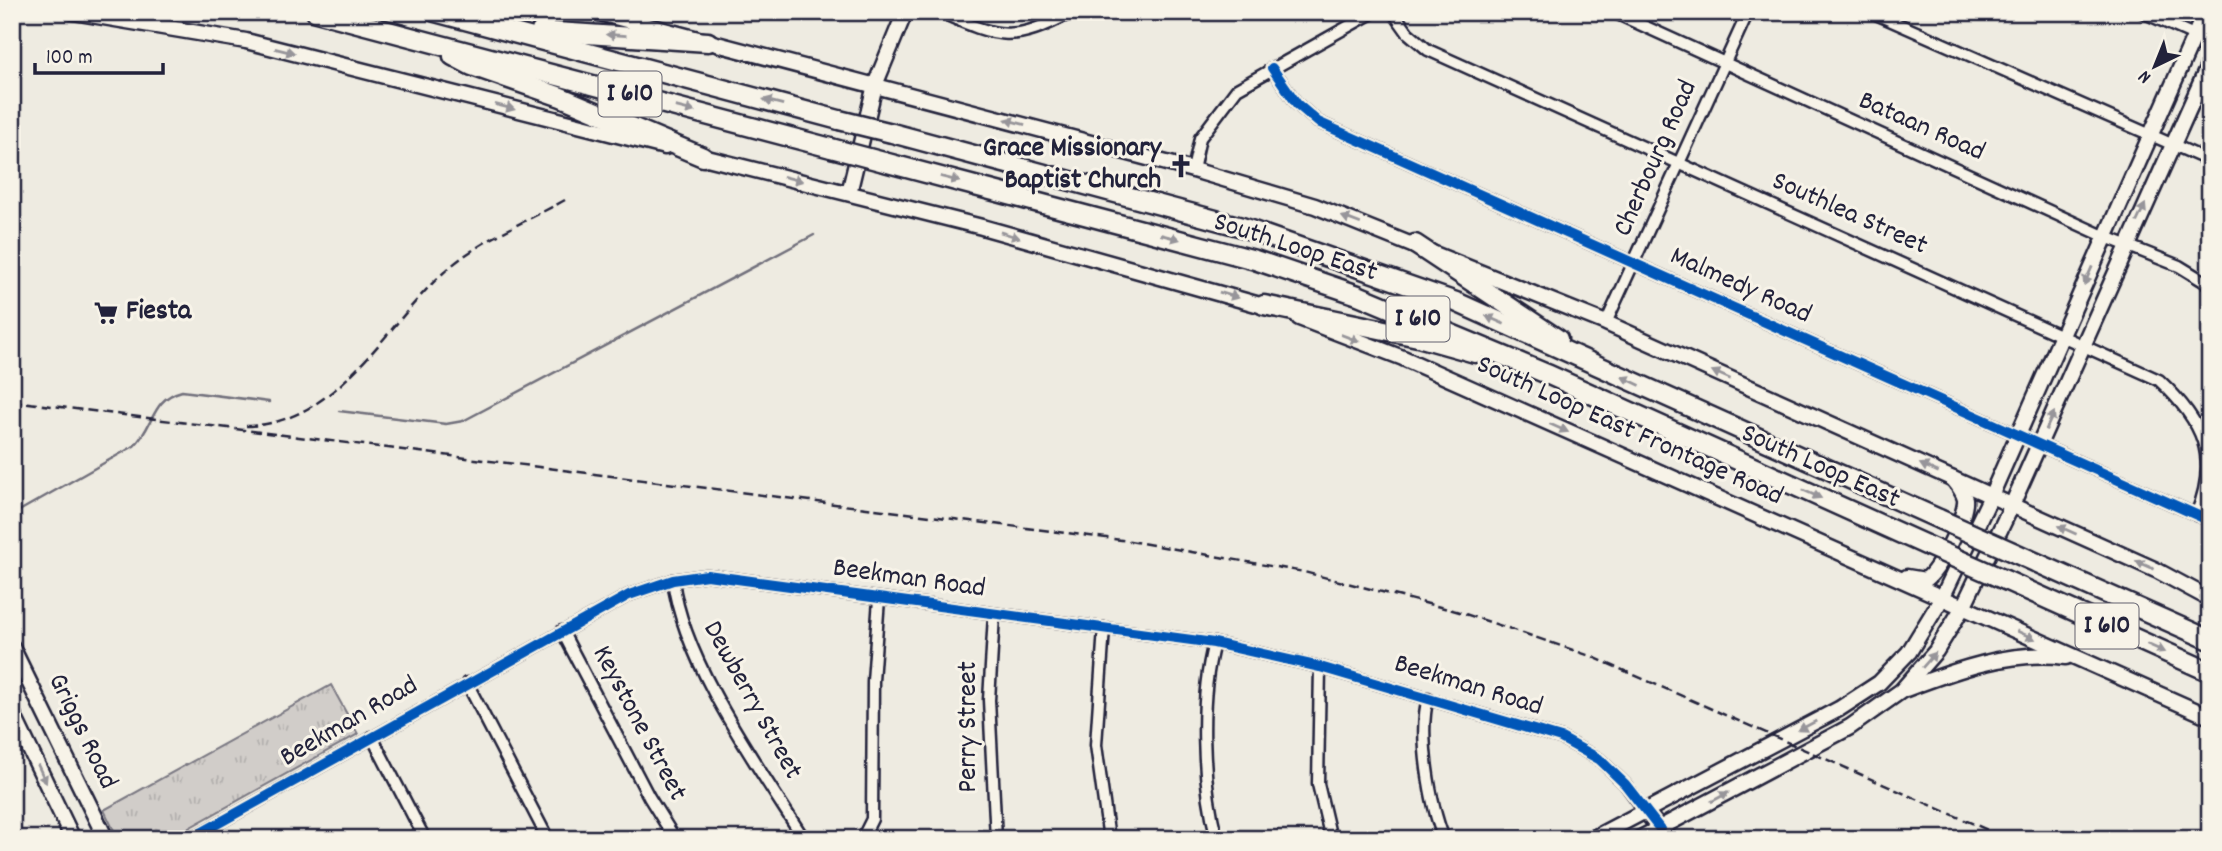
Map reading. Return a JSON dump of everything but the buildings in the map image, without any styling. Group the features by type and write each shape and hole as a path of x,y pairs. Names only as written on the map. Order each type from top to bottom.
{"highway":[{"name":"South Loop East","path":"316,12 1255,260 1358,295 1547,374 2210,673"},
{"name":"South Loop East","path":"435,12 1242,227 1317,251 1456,302 2210,640"},
{"path":"500,28 708,42"},
{"path":"429,42 471,66 561,97 703,157"},
{"path":"1415,244 1602,368"},
{"path":"1264,305 1419,337 1547,374"}],"main road":[{"name":"South Loop East Frontage Road","path":"73,12 246,41 982,227 1264,305 1403,358 2210,717"},
{"path":"596,12 1193,170 1315,206 1606,323 2156,570 2210,599"},
{"path":"849,193 875,85 905,12"},
{"path":"1592,839 1839,709 1879,683 1901,660 1942,598 1991,496 2152,136 2203,39 2205,12"},
{"path":"1639,839 1664,834 1850,727 1901,691 1936,651 1964,607 2012,506 2126,245 2210,62"},
{"path":"1825,546 1843,549 1910,579 1925,580 1937,569 1964,510 1962,491 1953,480"},
{"name":"Griggs Road","path":"12,647 106,839"},
{"path":"1901,691 1984,663 2035,655 2088,661"},
{"path":"1839,709 1850,727"},
{"name":"Griggs Road","path":"12,712 17,733 73,839"},
{"path":"1774,744 1785,762"},
{"path":"1645,811 1664,834"}],"street":[{"path":"940,12 991,32 1008,35 1035,32 1072,12"},
{"path":"1193,170 1200,138 1237,89 1374,12"},
{"name":"Southlea Street","path":"1393,12 1408,33 1428,50 2159,380 2196,424 2208,456 2208,475 2196,515"},
{"name":"Bataan Road","path":"1613,12 1724,65 2106,237 2179,266 2210,285"},
{"name":"Cherbourg Road","path":"1606,323 1681,164 1748,12"},
{"path":"1871,12 2210,161"},
{"path":"2142,12 2203,39"},
{"name":"Malmedy Road","path":"1272,68 1297,104 1318,122 2210,521"},
{"name":"Beekman Road","path":"190,839 629,594 673,580 707,575 1214,643 1320,667 1562,738 1599,759 1625,784 1645,811"},
{"name":"Dewberry Street","path":"673,580 677,608 690,646 753,757 804,839"},
{"path":"862,839 872,819 873,681 879,598"},
{"name":"Perry Street","path":"994,615 989,699 996,839"},
{"path":"1104,628 1096,745 1109,839"},
{"name":"Keystone Street","path":"562,631 649,797 675,839"},
{"path":"1214,643 1208,665 1205,749 1217,839"},
{"path":"1320,667 1318,784 1331,839"},
{"path":"467,683 548,839"},
{"path":"1428,698 1423,715 1424,752 1444,839"},
{"path":"372,737 425,839"}],"green space":[{"path":"331,685 358,734 169,839 118,839 104,810"}],"waterway":[{"path":"339,411 446,424 463,421 814,235"},
{"path":"12,515 134,446 159,406 172,395 182,391 269,402"}],"railway":[{"path":"246,426 279,421 309,408 360,366 427,289 450,267 491,239 565,200"},
{"path":"12,401 1130,541 1304,572 1456,611 1593,657 2008,839"}],"cycle path":[{"path":"1272,68 1297,104 1318,122 2210,521"},
{"path":"190,839 629,595 673,580 707,575 1214,643 1320,667 1561,738 1599,759 1625,784 1660,829"}],"place":[{"name":"Grace Missionary Baptist Church","path":"1181,166"},
{"name":"Fiesta","path":"106,313"}]}
